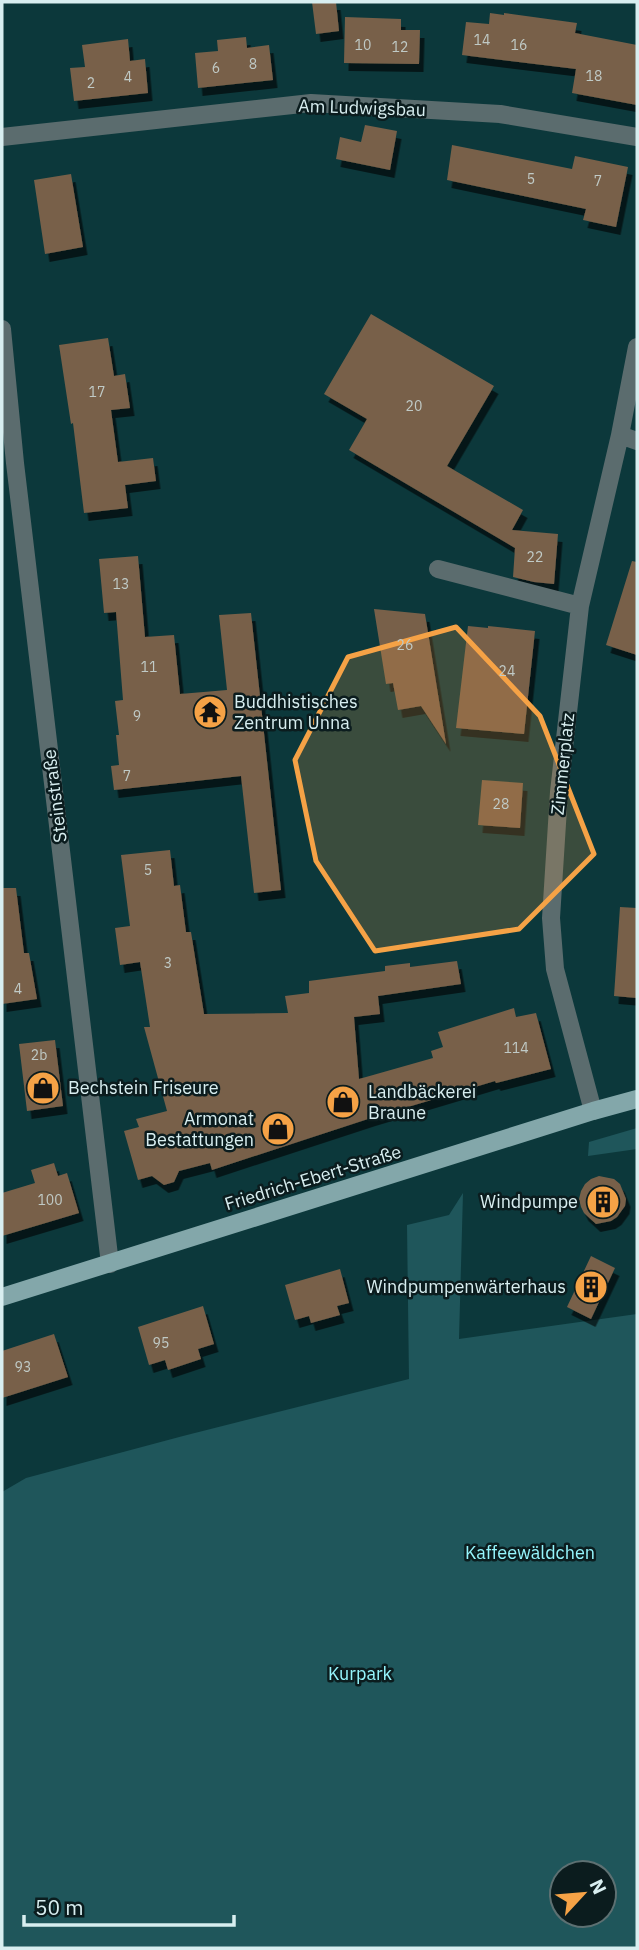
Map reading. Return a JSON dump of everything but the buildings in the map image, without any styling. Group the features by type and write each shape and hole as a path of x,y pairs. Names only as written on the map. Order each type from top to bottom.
{"main road":[{"name":"Friedrich-Ebert-Straße","path":"2,1297 637,1099"}],"street":[{"name":"Am Ludwigsbau","path":"2,137 312,103 500,114 637,137"},
{"name":"Steinstraße","path":"2,329 8,463 110,1264"},
{"path":"637,347 620,435 637,442"},
{"name":"Zimmerplatz","path":"593,1111 555,969 551,918 559,792 580,606 620,435"},
{"path":"438,569 580,606"}],"highlighted area":[{"path":"456,627 540,716 594,854 519,929 375,951 316,861 295,760 348,657"}],"green space":[{"path":"637,1128 637,1149 588,1156 589,1142"},
{"name":"Kurpark","path":"463,1193 459,1339 637,1314 637,1948 2,1948 2,1492 26,1478 409,1379 407,1225 449,1215"}],"place":[{"name":"Buddhistisches Zentrum Unna","path":"210,712"},
{"name":"Bechstein Friseure","path":"43,1088"},
{"name":"Landbäckerei Braune","path":"343,1102"},
{"name":"Armonat Bestattungen","path":"278,1129"},
{"name":"Windpumpe","path":"603,1202"},
{"name":"Windpumpenwärterhaus","path":"591,1287"}],"park label":[{"name":"Kaffeewäldchen","path":"530,1553"}]}
